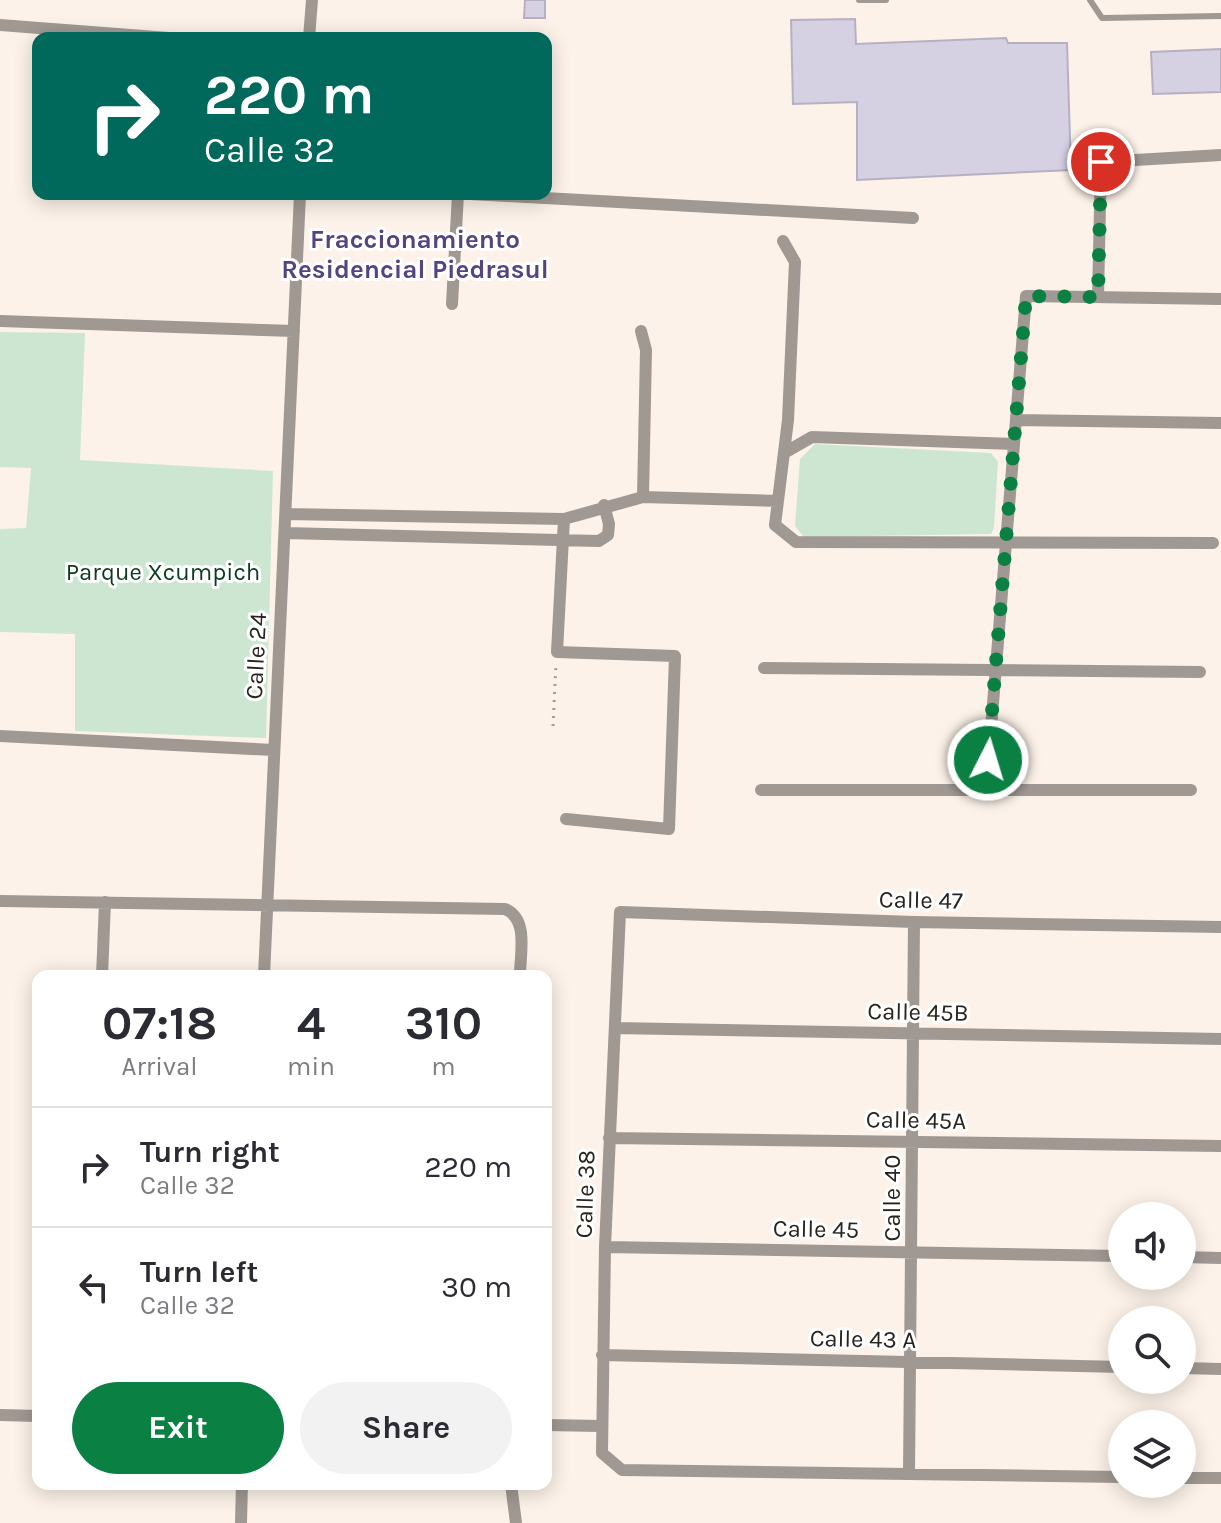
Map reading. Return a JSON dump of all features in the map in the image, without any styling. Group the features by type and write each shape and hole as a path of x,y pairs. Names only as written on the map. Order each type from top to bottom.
{"street":[{"path":"309,32 312,0"},
{"path":"0,25 91,32"},
{"path":"1098,297 1101,162 1221,155"},
{"path":"552,198 913,218"},
{"name":"Calle 24","path":"264,970 300,200"},
{"path":"452,304 458,200"},
{"path":"783,241 795,262 784,453 775,525 796,542 1213,543"},
{"path":"986,790 1026,296 1221,299"},
{"path":"0,321 294,331"},
{"path":"641,331 646,350 643,497"},
{"path":"1016,420 1221,423"},
{"path":"784,453 812,437 1014,444"},
{"path":"286,514 564,519 604,505 643,497 778,501"},
{"path":"286,533 599,541 608,535 609,524 604,505"},
{"path":"564,519 557,652 675,656 669,829 566,819"},
{"path":"764,668 1200,672"},
{"path":"0,736 273,750"},
{"path":"761,790 1191,790"},
{"path":"0,901 505,909 515,913 521,922 520,970"},
{"path":"102,970 105,902"},
{"name":"Calle 47","path":"620,912 914,922 1221,927"},
{"name":"Calle 38","path":"620,912 605,1247 602,1453 622,1470 909,1474"},
{"name":"Calle 40","path":"909,1474 914,922"},
{"name":"Calle 45B","path":"615,1028 1221,1039"},
{"name":"Calle 45A","path":"609,1138 1221,1146"},
{"name":"Calle 45","path":"605,1247 1108,1256"},
{"path":"1196,1257 1221,1258"},
{"name":"Calle 43 A","path":"602,1355 1108,1367"},
{"path":"1196,1368 1221,1369"},
{"path":"0,1415 32,1416"},
{"path":"552,1425 600,1426"},
{"path":"909,1474 1108,1477"},
{"path":"1196,1478 1221,1478"},
{"path":"241,1523 242,1490"},
{"path":"512,1490 516,1523"}],"lane":[{"path":"859,1 886,0"},
{"path":"1094,3 1102,18 1221,16"}],"path":[{"path":"553,726 557,652"}],"green space":[{"name":"Parque Xcumpich","path":"0,332 85,333 80,460 273,471 266,738 75,731 75,634 0,632 0,529 26,528 31,468 0,467"},
{"path":"815,444 991,453 998,462 994,528 991,534 804,537 795,526 800,459"}],"building":[{"path":"525,0 545,0 545,18 524,18"},
{"path":"855,19 856,44 1006,38 1008,43 1067,43 1071,170 857,180 857,102 793,104 791,20"},
{"path":"1221,49 1221,92 1153,94 1151,52"}],"district":[{"name":"Fraccionamiento Residencial Piedrasul","path":"415,254"}],"route":[{"path":"988,760 1026,296 1098,297 1101,162"}]}
